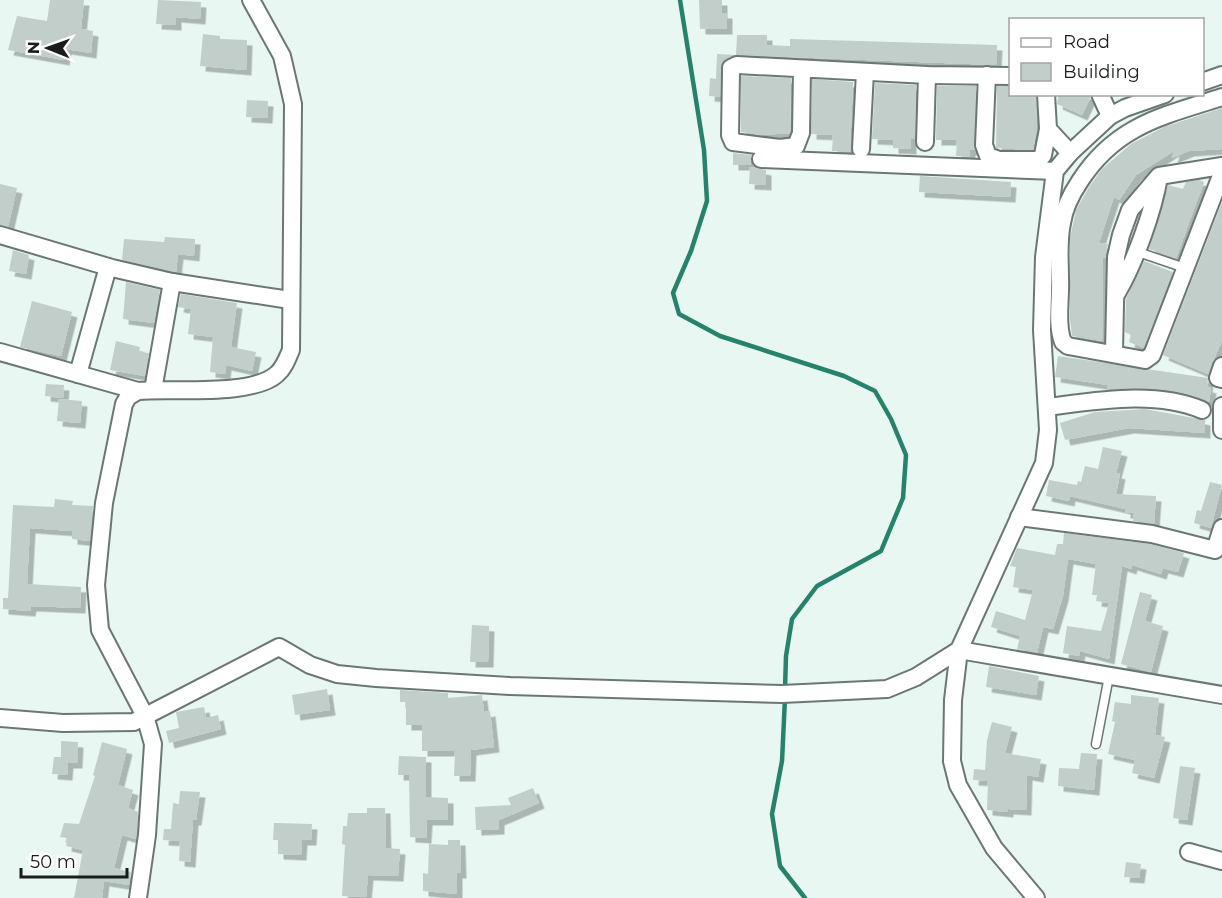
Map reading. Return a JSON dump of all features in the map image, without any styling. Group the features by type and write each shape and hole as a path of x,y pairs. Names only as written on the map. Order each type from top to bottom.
{"street":[{"path":"0,352 145,391 218,390 258,383 276,376 285,364 291,350 290,300 294,215 293,104 282,56 251,0"},
{"path":"802,69 801,133 796,146 780,148 733,142 730,135 731,68 737,65 927,75 1009,76"},
{"path":"861,149 865,72"},
{"path":"925,142 927,75"},
{"path":"987,75 984,146 987,156 999,160 1039,160 1043,155 1048,129 1046,96"},
{"path":"1204,82 1222,75"},
{"path":"1101,96 1110,116"},
{"path":"1036,898 994,848 958,785 952,761 953,700 959,650 1044,463 1048,430 1042,330 1044,257 1055,171 1070,153 1110,116 1159,96"},
{"path":"1222,97 1177,109 1125,134 1104,149 1074,190 1062,222 1061,339 1068,346 1114,352 1145,360 1152,355 1222,173"},
{"path":"1048,129 1070,153"},
{"path":"761,159 1055,171"},
{"path":"1114,352 1116,257 1130,210 1159,176 1222,166"},
{"path":"1116,294 1127,275 1156,194 1159,176"},
{"path":"0,235 108,267 172,282 290,300"},
{"path":"78,374 108,267"},
{"path":"145,391 172,282"},
{"path":"1222,366 1218,378 1222,380"},
{"path":"138,898 152,777 153,744 145,716 100,630 96,585 104,503 124,404 128,397 145,391"},
{"path":"1047,407 1134,399 1187,404 1202,411"},
{"path":"1222,406 1222,430"},
{"path":"1019,517 1152,534 1215,550 1222,528"},
{"path":"0,718 134,722 279,647 310,665 337,674 387,679 510,686 782,694 887,689 916,677 959,650 1222,695"},
{"path":"1188,852 1222,861"}],"lane":[{"path":"1136,250 1185,268"},
{"path":"1096,744 1109,676"}],"building":[{"path":"50,0 84,0 81,29 93,31 91,53 66,49 64,60 8,50 17,16 47,21"},
{"path":"158,0 201,2 200,19 176,17 176,25 156,24"},
{"path":"699,0 722,0 722,13 727,13 727,29 700,29"},
{"path":"203,34 220,36 220,39 247,40 246,70 200,66"},
{"path":"737,35 767,35 767,45 790,46 790,39 997,45 996,65 737,55 722,63 720,97 709,96 710,78 716,79 717,54 736,55"},
{"path":"741,76 791,78 790,133 761,135 741,132"},
{"path":"812,79 853,82 850,152 832,151 833,135 811,134"},
{"path":"875,83 916,85 915,139 911,139 911,149 893,148 893,140 872,139"},
{"path":"937,86 976,86 975,150 970,150 970,157 956,156 957,140 936,140"},
{"path":"997,86 1009,86 1009,96 1036,96 1037,128 1033,150 996,148"},
{"path":"1059,96 1090,96 1082,115 1057,104"},
{"path":"247,100 268,101 267,118 246,117"},
{"path":"1222,108 1222,149 1189,151 1172,158 1174,151 1136,175 1119,200 1114,197 1099,243 1108,244 1105,258 1103,257 1102,341 1072,336 1070,238 1076,210 1089,187 1102,169 1131,144 1164,127"},
{"path":"733,153 751,155 751,165 733,165"},
{"path":"750,167 766,170 766,185 749,184"},
{"path":"920,176 1011,182 1010,197 919,192"},
{"path":"1199,180 1204,182 1176,258 1149,249 1168,185 1183,189 1186,182"},
{"path":"0,184 17,188 8,227 0,225"},
{"path":"1222,202 1222,340 1208,374 1163,355"},
{"path":"165,237 195,239 194,256 178,254 176,272 122,260 124,239 164,242"},
{"path":"13,250 29,255 26,274 9,271"},
{"path":"1144,261 1173,272 1144,348 1129,342 1131,335 1125,332 1126,299"},
{"path":"126,282 160,290 154,323 123,319"},
{"path":"181,294 237,303 231,347 256,352 252,371 226,365 225,374 210,372 213,337 188,334 191,309 178,307"},
{"path":"32,301 72,312 61,356 20,347"},
{"path":"116,341 140,347 139,352 149,353 145,376 110,370"},
{"path":"1058,356 1208,378 1207,387 1211,388 1209,402 1167,390 1107,389 1108,385 1055,377"},
{"path":"46,384 64,385 63,398 45,396"},
{"path":"59,399 82,401 80,423 57,421"},
{"path":"1145,409 1205,420 1205,433 1129,428 1065,440 1060,423 1095,412"},
{"path":"1103,447 1122,451 1116,473 1120,474 1116,494 1156,496 1154,524 1133,521 1134,513 1125,513 1125,509 1070,496 1069,501 1046,496 1049,480 1077,485 1078,481 1081,482 1085,466 1098,469"},
{"path":"1210,482 1222,485 1211,528 1194,523 1197,510 1201,511"},
{"path":"55,499 73,501 72,505 93,506 90,541 72,539 72,531 30,528 27,584 81,587 80,608 31,606 30,611 3,609 3,598 8,598 13,505 54,507"},
{"path":"1064,533 1150,544 1184,553 1178,572 1163,568 1161,574 1132,565 1131,569 1122,566 1109,659 1080,651 1079,656 1063,653 1067,626 1101,631 1109,603 1096,601 1097,595 1092,595 1096,564 1068,559 1063,596 1053,629 1043,627 1037,653 1017,649 1020,636 991,627 996,611 1025,620 1033,590 1013,587 1016,567 1010,566 1017,548 1055,555 1057,544 1063,544"},
{"path":"1140,592 1152,595 1145,621 1163,626 1151,672 1121,664"},
{"path":"472,625 489,626 488,662 470,662"},
{"path":"989,666 1039,676 1036,695 986,687"},
{"path":"327,689 330,710 295,715 292,695"},
{"path":"400,690 448,693 448,698 482,695 484,712 490,711 494,747 471,750 470,776 454,776 455,751 422,751 422,725 406,725 406,702 400,702"},
{"path":"1131,695 1159,698 1155,735 1165,737 1154,778 1132,773 1135,760 1108,754 1115,722 1112,721 1115,702 1131,704"},
{"path":"204,707 206,718 218,715 221,729 169,743 166,731 179,728 176,712"},
{"path":"992,722 1012,727 1005,753 1041,759 1038,777 1027,775 1026,810 1008,809 1008,812 987,810 988,781 973,780 974,769 985,770 987,740"},
{"path":"61,741 78,742 77,763 68,763 67,775 52,774 54,757 61,757"},
{"path":"102,742 127,749 118,785 133,790 128,808 138,812 137,834 136,839 122,835 114,868 131,872 129,885 104,881 102,898 74,898 83,850 66,846 67,838 60,837 64,823 79,824 95,776 93,775"},
{"path":"1081,753 1097,754 1094,790 1058,786 1059,768 1079,769"},
{"path":"399,756 426,757 426,797 448,798 448,820 427,820 426,838 410,837 409,775 398,775"},
{"path":"1180,766 1195,768 1187,820 1173,818"},
{"path":"533,788 539,803 499,820 499,829 476,830 475,807 511,805 508,798"},
{"path":"180,791 200,792 196,820 193,820 190,862 179,861 180,841 163,840 164,829 171,829 173,803 179,804"},
{"path":"367,808 385,808 386,848 400,849 398,876 368,875 366,897 342,896 345,845 342,844 343,826 347,826 348,813 367,813"},
{"path":"274,823 312,824 311,840 302,840 301,855 278,854 278,840 273,840"},
{"path":"448,840 460,840 461,873 457,873 457,894 423,891 423,873 428,874 429,844 448,845"},
{"path":"1126,862 1141,864 1139,878 1124,877"}],"waterway":[{"path":"680,0 704,150 707,201 691,251 673,293 679,314 720,336 844,376 875,391 891,419 906,455 903,498 881,551 817,586 792,619 786,656 785,689"},
{"path":"785,698 782,761 772,814 780,866 805,898"}]}
